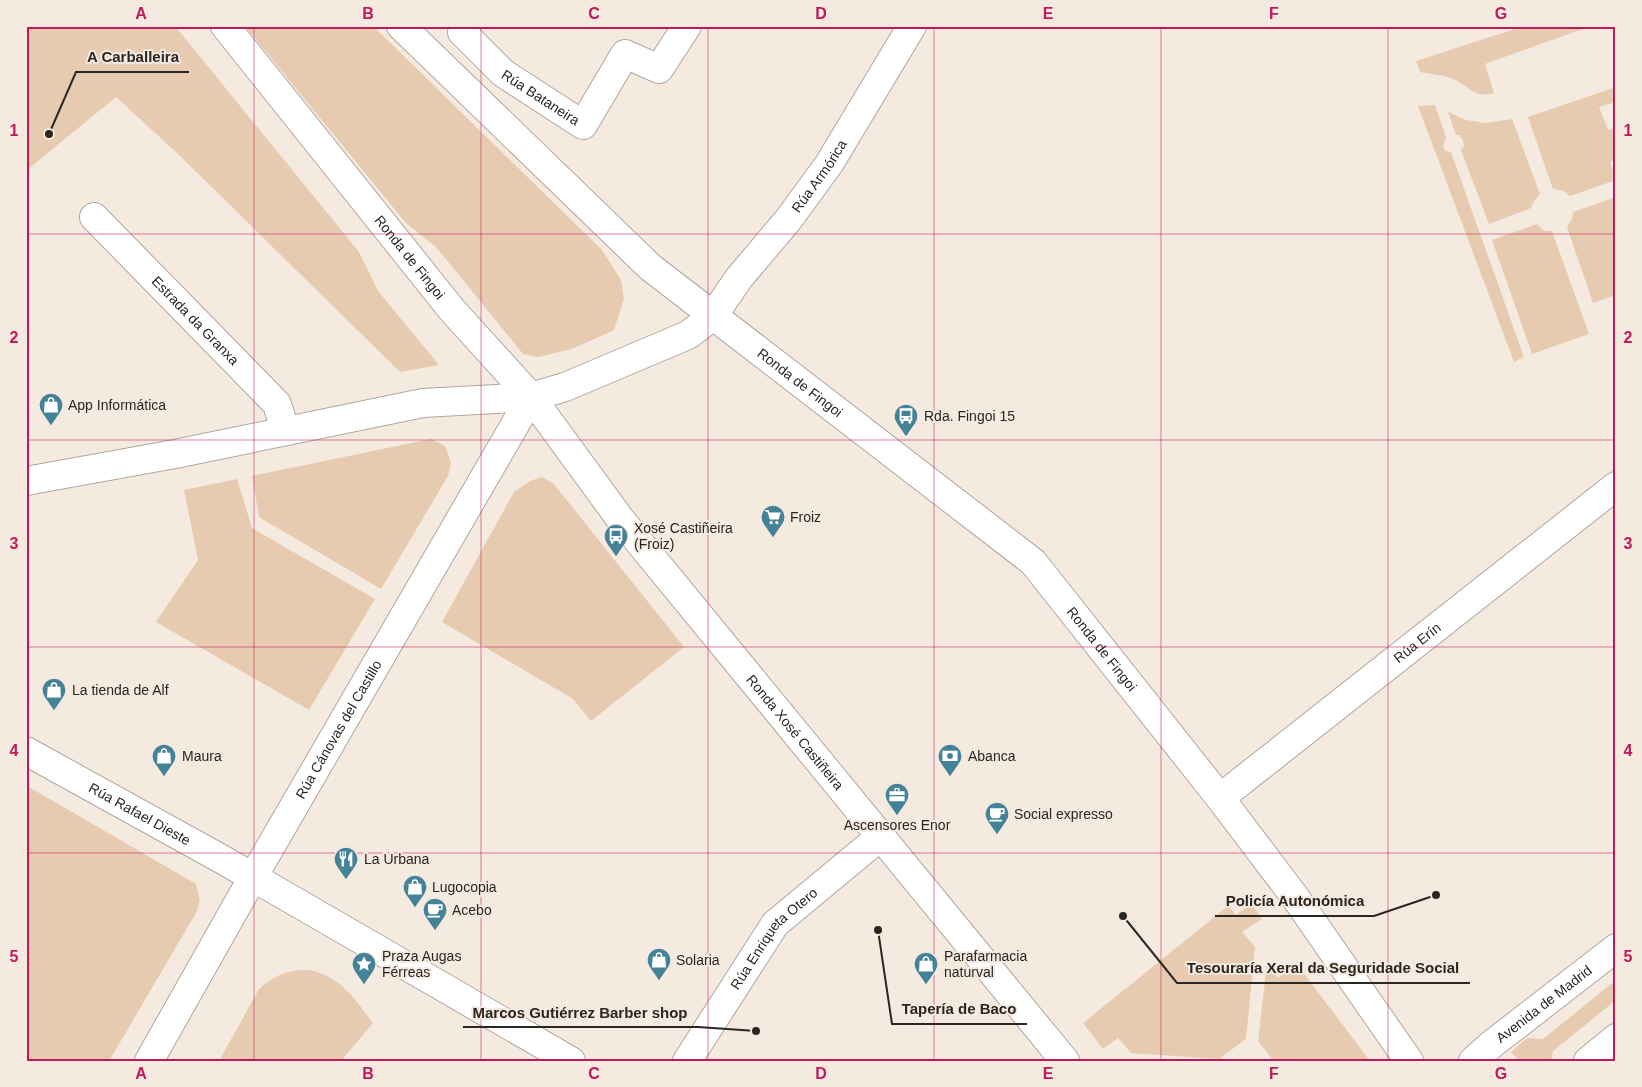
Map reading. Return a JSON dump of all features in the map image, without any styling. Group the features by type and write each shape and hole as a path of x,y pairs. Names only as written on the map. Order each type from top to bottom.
{"street":[{"name":"Ronda de Fingoi","path":"225,26 452,310 531,398"},
{"name":"Ronda de Fingoi","path":"401,26 650,267 1033,562 1220,798 1295,897 1409,1061"},
{"name":"Rúa Bataneira","path":"464,29 503,73 583,125 624,54 659,69 687,26"},
{"name":"Rúa Armórica","path":"713,316 739,278 788,220 829,164 912,26"},
{"name":"Estrada da Granxa","path":"94,217 277,404 285,430"},
{"path":"26,482 423,404 531,398 565,387 688,335 713,316"},
{"name":"Ronda Xosé Castiñeira","path":"531,398 621,520 1066,1061"},
{"name":"Rúa Cánovas del Castillo","path":"149,1061 253,877 531,398"},
{"name":"Rúa Erín","path":"1220,798 1616,486"},
{"name":"Rúa Rafael Dieste","path":"26,751 253,877 571,1061"},
{"name":"Rúa Enriqueta Otero","path":"687,1061 775,924 881,836"},
{"name":"Avenida de Madrid","path":"1473,1061 1492,1044 1616,948"},
{"path":"1588,1061 1616,1038"}],"shaded area":[{"path":"26,26 175,26 359,252 378,291 439,365 400,372 178,154 116,97 26,171"},
{"path":"245,26 373,26 602,250 621,280 624,299 614,330 572,349 538,357 523,354 437,248 405,222"},
{"path":"1524,26 1591,26 1485,64 1494,93 1476,93 1451,78 1420,72 1416,61"},
{"path":"1616,87 1616,102 1599,107 1608,130 1616,128 1616,160 1610,162 1616,180 1570,196 1564,191 1553,189 1528,117"},
{"path":"1435,105 1446,137 1443,146 1446,151 1451,152 1524,357 1514,362 1418,106"},
{"path":"1448,112 1466,120 1486,123 1512,119 1540,194 1531,208 1489,224 1461,150 1464,146 1463,140 1459,135 1456,135"},
{"path":"1616,197 1616,295 1593,303 1567,227 1572,219 1573,212"},
{"path":"1537,224 1544,231 1552,231 1589,334 1532,354 1492,240"},
{"path":"431,439 445,446 451,463 448,476 381,589 259,517 252,476"},
{"path":"542,477 554,484 684,647 591,721 573,699 442,622 514,492 530,481"},
{"path":"237,479 252,528 375,599 309,710 156,622 198,560 184,490"},
{"path":"26,787 196,884 200,901 196,913 109,1061 26,1061"},
{"path":"1251,903 1262,919 1242,932 1255,947 1246,1039 1219,1059 1131,1053 1118,1038 1103,1049 1083,1023 1228,906 1236,915"},
{"path":"1267,963 1278,978 1296,963 1370,1061 1274,1061 1258,1041"},
{"path":"310,970 321,973 339,984 373,1023 341,1061 219,1061 259,989 283,974"},
{"path":"1616,980 1616,1000 1553,1051 1551,1061 1519,1061 1511,1052 1527,1038 1543,1039"}],"place":[{"name":"A Carballeira","path":"49,134"},
{"name":"App Informática","path":"51,426"},
{"name":"Rda. Fingoi 15","path":"906,437"},
{"name":"Froiz","path":"773,538"},
{"name":"Xosé Castiñeira (Froiz)","path":"616,557"},
{"name":"La tienda de Alf","path":"54,711"},
{"name":"Maura","path":"164,777"},
{"name":"Abanca","path":"950,777"},
{"name":"Ascensores Enor","path":"897,816"},
{"name":"Social expresso","path":"997,835"},
{"name":"La Urbana","path":"346,880"},
{"name":"Policía Autonómica","path":"1436,895"},
{"name":"Lugocopia","path":"415,908"},
{"name":"Tesouraría Xeral da Seguridade Social","path":"1123,916"},
{"name":"Tapería de Baco","path":"878,930"},
{"name":"Acebo","path":"435,931"},
{"name":"Solaria","path":"659,981"},
{"name":"Praza Augas Férreas","path":"364,985"},
{"name":"Parafarmacia naturval","path":"926,985"},
{"name":"Marcos Gutiérrez Barber shop","path":"756,1031"}]}
